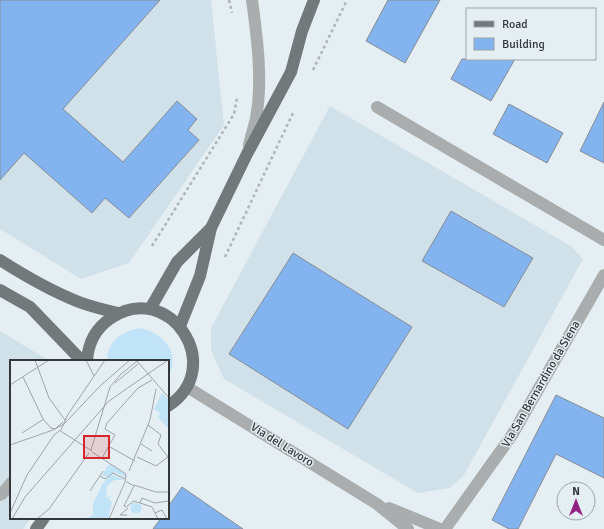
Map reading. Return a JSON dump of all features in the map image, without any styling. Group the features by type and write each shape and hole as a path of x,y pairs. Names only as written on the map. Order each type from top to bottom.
{"main road":[{"path":"180,326 200,276 211,228 247,154 291,72 302,31 314,2"},
{"path":"150,309 177,262 211,228"},
{"path":"0,260 22,274 57,292 80,302 118,313"},
{"path":"0,290 30,307 81,360"},
{"path":"87,360 88,350 94,334 103,323 118,313 134,309 150,309 166,315 180,326 189,340 193,355 193,371 187,387 177,401 169,405"},
{"path":"36,529 43,519"}],"street":[{"path":"247,154 256,118 258,95 257,43 252,0"},
{"path":"377,107 604,240"},
{"name":"Via San Bernardino da Siena","path":"445,529 512,435 604,275"},
{"name":"Via del Lavoro","path":"187,387 377,504 408,529"},
{"path":"0,495 10,484"},
{"name":"Via del Lavoro","path":"377,504 440,529"}],"path":[{"path":"229,0 233,16"},
{"path":"313,71 346,0"},
{"path":"152,246 234,114 239,93"},
{"path":"223,262 296,107"}],"shaded area":[{"path":"0,0 211,0 224,125 129,263 81,279 0,229"},
{"path":"330,106 571,246 583,259 464,475 450,488 418,493 224,379 211,350 211,328"},
{"path":"139,328 148,330 156,334 168,345 173,360 169,375 169,360 107,360 110,348 117,338"},
{"path":"0,331 45,358 45,360 10,360 10,519 30,519 23,529 0,529"}],"building":[{"path":"0,0 160,0 63,109 123,162 177,101 197,119 188,130 199,140 129,218 105,198 92,213 24,153 0,180"},
{"path":"388,0 440,0 405,63 366,41"},
{"path":"462,59 514,60 491,101 451,79"},
{"path":"604,102 604,163 580,151"},
{"path":"509,104 563,133 547,163 493,134"},
{"path":"451,211 533,258 504,307 422,261"},
{"path":"293,253 412,327 348,429 229,354"},
{"path":"556,395 604,418 604,478 556,454 518,529 509,529 492,520"},
{"path":"182,487 243,529 153,529 160,519 169,519 169,506"}]}
